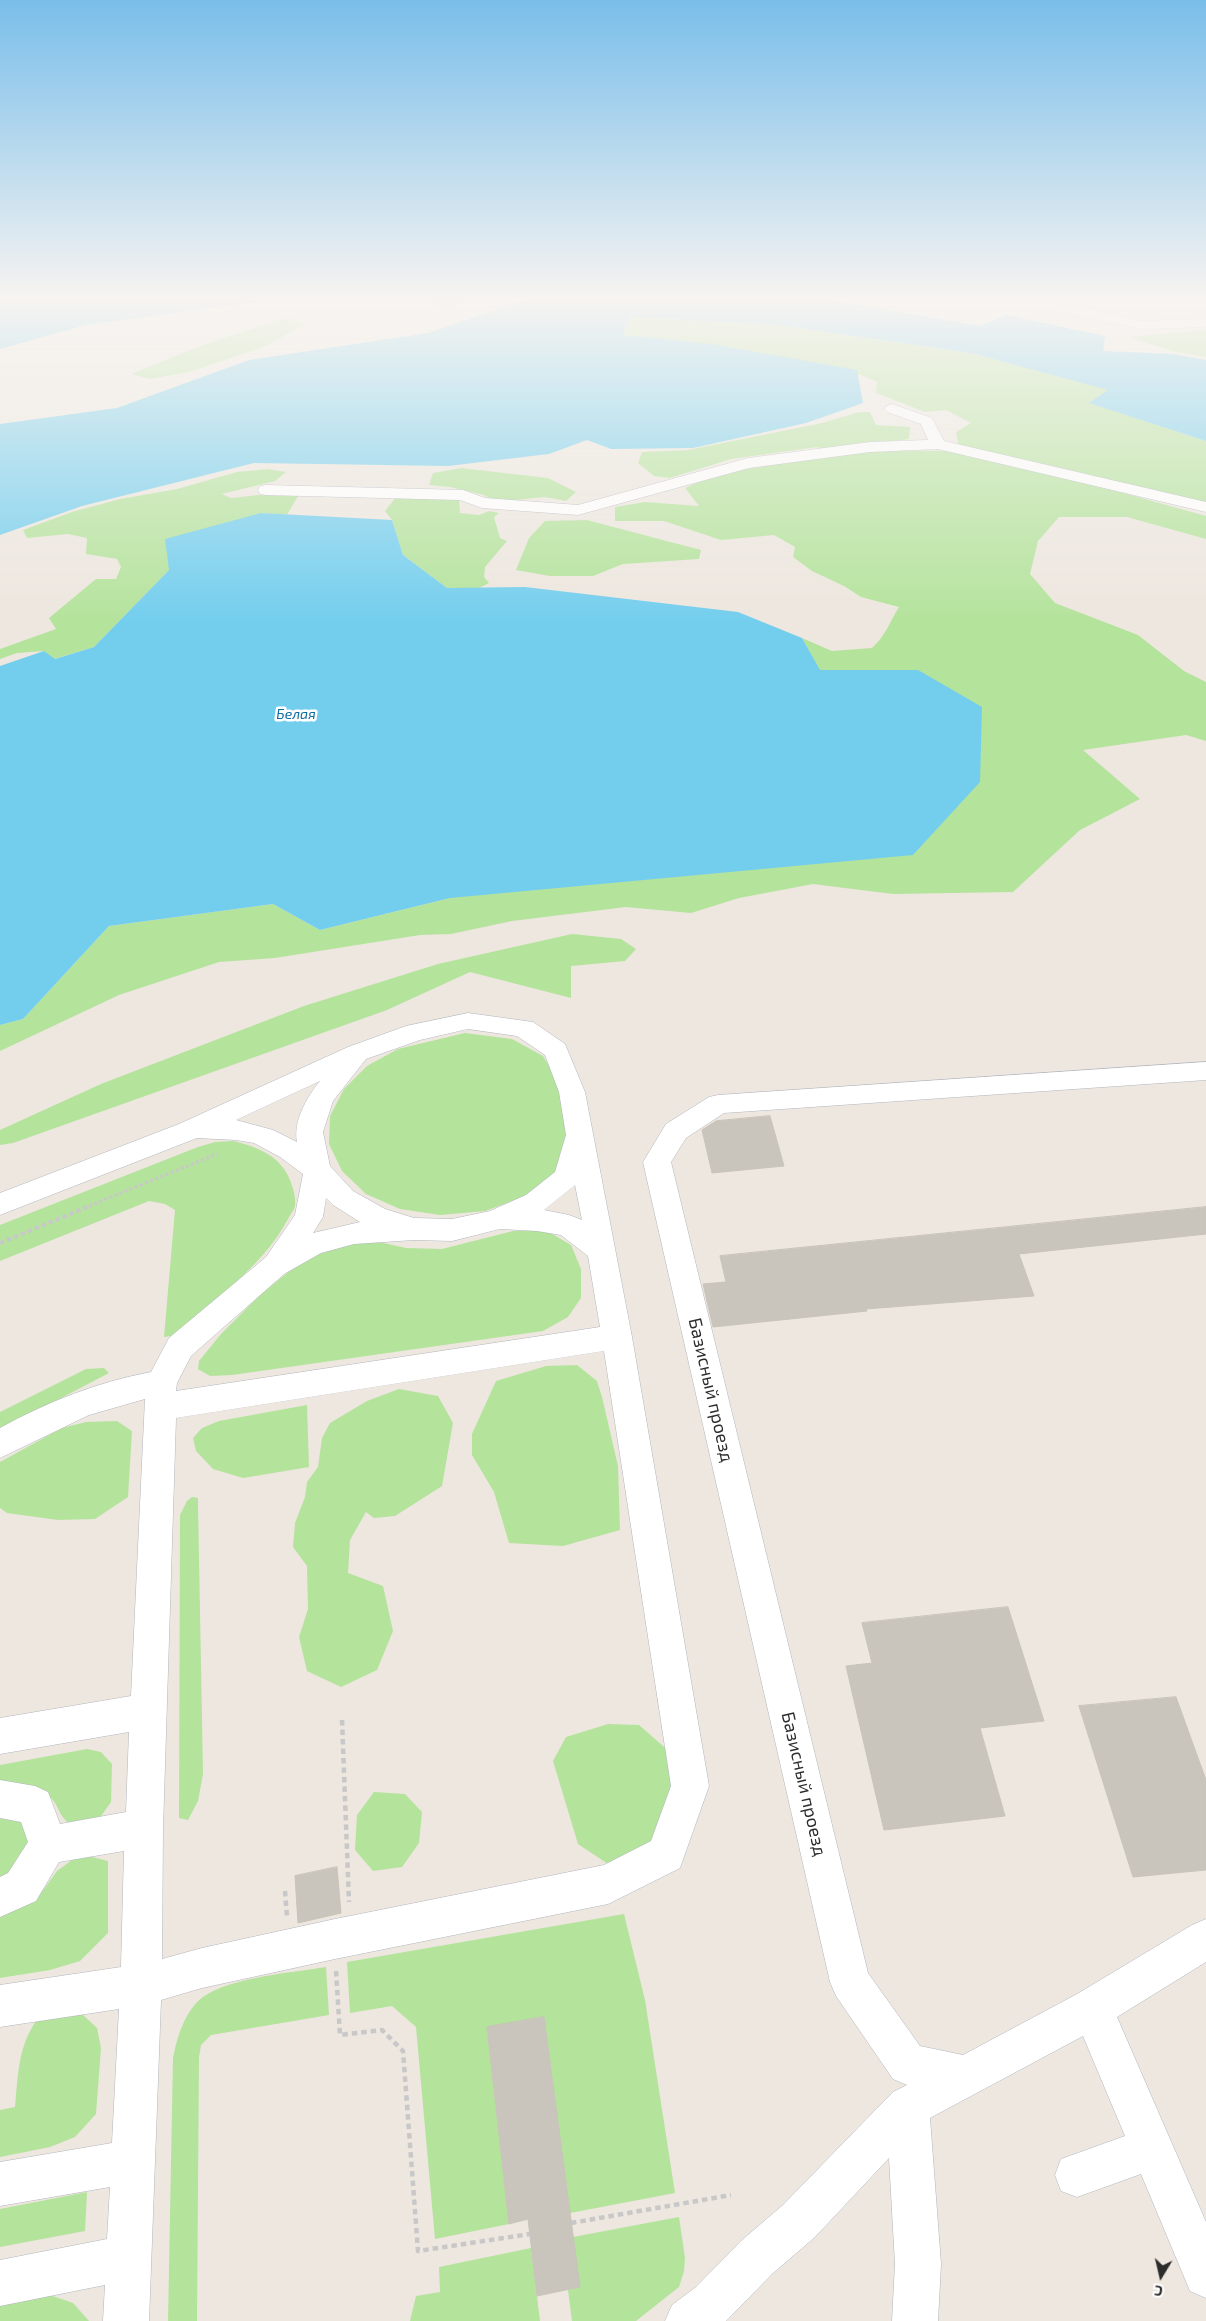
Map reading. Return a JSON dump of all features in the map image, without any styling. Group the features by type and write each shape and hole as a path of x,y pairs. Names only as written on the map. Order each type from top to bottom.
{"street":[{"path":"892,409 927,421 938,444"},
{"path":"266,490 463,495 482,503 578,510 748,463 870,447 938,444 1206,507"},
{"path":"0,1204 189,1131 357,1054 415,1032 468,1021 524,1028 556,1050 572,1092 602,1251 690,1786 666,1854 608,1884 335,1939 202,1968 141,1985 0,2006"},
{"path":"274,1266 309,1216 317,1170 309,1132 320,1098 357,1054"},
{"name":"Базисный проезд","path":"963,2076 908,2064 850,1982 657,1162 676,1131 718,1104 1206,1071"},
{"path":"189,1131 227,1128 259,1134 286,1146 317,1170 343,1198 375,1217 414,1229"},
{"path":"126,2321 141,1985 144,1828 150,1711 155,1500 161,1395 180,1347 274,1266 312,1244 354,1234 414,1229 452,1230 496,1220 536,1202 567,1177 580,1135"},
{"path":"496,1220 537,1220 569,1226 602,1251"},
{"path":"0,1444 91,1400 132,1387 161,1395 617,1337"},
{"path":"0,1736 150,1711"},
{"path":"0,1798 35,1805 48,1845"},
{"path":"0,1897 22,1887 48,1845 144,1828"},
{"path":"688,2321 712,2304 757,2257 799,2221 908,2107 963,2076 1092,2009 1206,1940"},
{"path":"1092,2009 1206,2275"},
{"path":"908,2107 918,2264 915,2321"},
{"path":"1077,2175 1152,2148"},
{"path":"0,2184 133,2161"},
{"path":"0,2283 129,2258"}],"path":[{"path":"0,1243 214,1155 259,1134"},
{"path":"342,1720 350,1920 334,1924 340,2035 382,2030 403,2051 418,2251 530,2234"},
{"path":"571,2223 731,2194"}],"green space":[{"path":"908,405 1097,405 1206,441 1206,510 959,447 956,432 971,423 946,410 925,412"},
{"path":"859,412 870,412 876,425 910,427 909,439 826,451 817,447 731,459 670,478 654,476 638,463 642,452 688,450 822,423"},
{"path":"868,450 949,451 1084,482 1206,516 1206,539 1127,517 1059,517 1038,541 1030,574 1055,603 1138,635 1184,671 1206,682 1206,741 1186,735 1083,750 1140,799 1080,830 1013,892 893,894 813,884 739,898 691,913 626,907 512,921 451,934 420,935 275,958 219,962 119,995 0,1051 0,1025 23,1019 109,926 273,904 320,930 450,898 918,670 819,670 802,638 832,651 872,648 884,633 899,607 861,597 844,586 812,571 793,557 795,547 774,535 721,540 664,521 615,521 615,507 645,502 699,506 685,488 719,473"},
{"path":"461,468 548,478 576,492 566,501 545,497 495,502 484,495 450,487 429,485 433,473"},
{"path":"268,469 286,472 275,481 222,494 231,498 258,495 298,496 287,515 261,513 169,570 94,647 54,659 44,651 17,653 0,659 0,649 56,629 49,618 96,579 116,579 121,567 117,559 86,554 87,538 68,534 27,538 23,530 72,512 120,499 177,489 237,472"},
{"path":"396,497 459,498 460,513 479,515 489,511 499,513 494,517 500,538 507,541 485,567 484,577 489,583 479,588 447,588 403,555 392,520 385,511"},
{"path":"587,520 701,550 699,559 623,564 593,576 550,576 516,570 529,538 545,521"},
{"path":"572,934 621,939 636,949 625,961 571,966 571,998 470,972 387,1010 13,1143 0,1145 0,1130 101,1084 304,1006 438,964"},
{"path":"465,1033 512,1039 543,1056 559,1083 567,1140 557,1172 526,1196 485,1211 440,1215 400,1209 366,1194 342,1171 329,1144 330,1116 344,1089 367,1066 398,1049"},
{"path":"233,1141 259,1149 281,1164 291,1183 295,1196 295,1206 277,1237 265,1253 235,1283 171,1336 164,1337 175,1210 165,1204 149,1201 0,1261 0,1225 198,1147 215,1142"},
{"path":"513,1231 547,1231 571,1245 581,1269 581,1298 568,1317 543,1331 232,1375 210,1376 198,1369 199,1361 221,1334 260,1295 302,1261 326,1246 379,1242 406,1248 442,1249"},
{"path":"577,1365 597,1381 602,1397 618,1466 620,1530 563,1546 509,1543 494,1492 472,1455 472,1434 496,1381 546,1366"},
{"path":"104,1368 109,1373 0,1430 0,1412 86,1369"},
{"path":"399,1389 438,1396 453,1423 442,1486 395,1516 374,1518 366,1512 350,1540 348,1573 383,1586 393,1631 377,1670 341,1687 307,1671 299,1637 308,1609 307,1566 293,1547 295,1523 305,1497 307,1482 318,1467 322,1438 330,1423 367,1401"},
{"path":"307,1405 309,1467 243,1478 213,1469 196,1451 193,1438 202,1428 219,1421"},
{"path":"117,1421 132,1431 128,1497 95,1519 58,1520 7,1513 0,1508 0,1462 62,1428 86,1422"},
{"path":"192,1497 198,1498 203,1774 198,1801 188,1820 179,1818 180,1515 187,1501"},
{"path":"608,1724 639,1725 671,1753 674,1788 655,1841 611,1866 578,1844 553,1761 566,1737"},
{"path":"87,1749 101,1752 112,1764 111,1802 99,1819 70,1824 63,1818 52,1799 41,1791 28,1787 0,1784 0,1765"},
{"path":"374,1792 405,1794 422,1812 419,1843 402,1867 373,1871 355,1850 357,1815"},
{"path":"0,1813 10,1814 27,1826 31,1849 0,1886"},
{"path":"84,1855 108,1861 108,1933 80,1961 50,1970 0,1978 0,1917 24,1905 44,1889 57,1871 72,1860"},
{"path":"624,1914 645,2000 675,2193 570,2213 544,2017 487,2028 509,2224 435,2239 416,2027 392,2006 350,2013 347,1962"},
{"path":"326,1967 329,2015 211,2035 201,2045 199,2057 197,2321 168,2321 173,2058 183,2025 191,2009 203,1997 215,1990 245,1980"},
{"path":"82,2014 97,2028 101,2048 96,2114 75,2137 50,2147 0,2157 0,2110 15,2107 22,2051 30,2031 36,2021"},
{"path":"87,2192 85,2231 0,2247 0,2209"},
{"path":"679,2217 685,2258 684,2271 679,2287 636,2321 572,2321 568,2290 579,2287 573,2237"},
{"path":"531,2248 540,2321 410,2321 416,2296 440,2292 439,2267"},
{"path":"47,2294 73,2303 89,2321 0,2321 0,2303"}],"water":[{"path":"124,405 856,405 806,423 693,448 611,449 587,440 549,454 448,466 254,463 82,506 0,535 0,424 117,408"},
{"path":"1096,405 1206,405 1206,441"},
{"name":"Белая","path":"261,513 392,520 403,555 447,588 525,587 738,612 802,638 820,670 918,670 982,707 980,782 913,855 450,898 320,930 273,904 109,926 23,1019 0,1025 0,666 44,651 55,659 94,647 169,570 165,539"}],"building":[{"path":"770,1116 784,1166 712,1173 702,1130 716,1121"},
{"path":"1206,1207 1206,1234 1019,1254 1034,1296 866,1309 867,1311 713,1327 703,1284 726,1282 720,1256"},
{"path":"1008,1607 1044,1721 980,1728 1005,1816 884,1830 846,1666 872,1663 862,1623"},
{"path":"1176,1697 1206,1780 1206,1870 1133,1877 1079,1706"},
{"path":"337,1867 341,1913 298,1923 295,1876"},
{"path":"544,2017 580,2287 537,2296 528,2219 509,2224 487,2027"}]}
